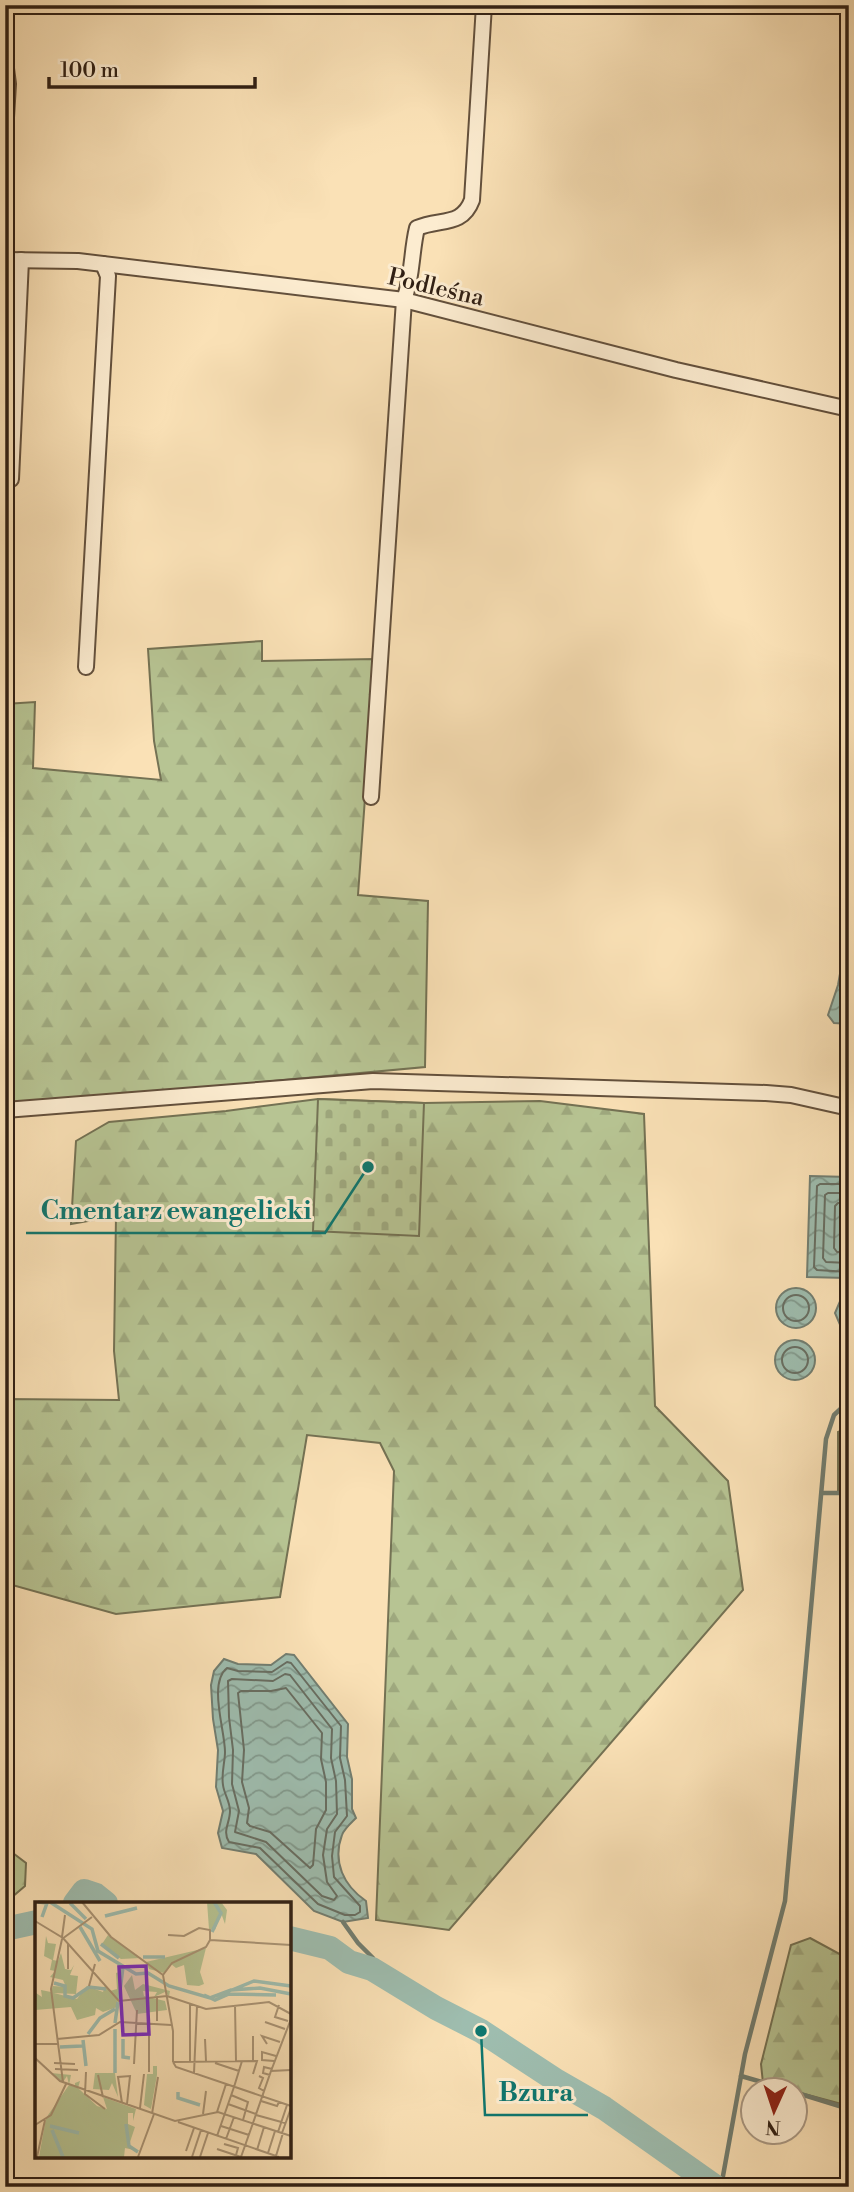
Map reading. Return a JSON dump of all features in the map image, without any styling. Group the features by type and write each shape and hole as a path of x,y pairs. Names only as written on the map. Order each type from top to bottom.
{"street":[{"path":"371,797 404,300 411,280 417,228 457,218 468,212 472,200 484,5"},
{"path":"5,61 8,84 5,134"},
{"name":"Podleśna","path":"5,260 78,261 404,300 664,367 849,409"},
{"path":"11,479 21,260"},
{"path":"86,667 108,276 103,264"},
{"path":"5,1110 373,1081 766,1093 791,1095 849,1108"}],"green space":[{"path":"262,641 262,661 375,659 358,895 428,901 425,1067 5,1106 5,704 35,702 33,768 161,780 154,741 148,649"},
{"path":"318,1099 424,1103 540,1101 644,1114 655,1406 728,1481 743,1590 449,1930 376,1920 394,1471 380,1443 307,1435 280,1597 116,1614 5,1583 5,1399 119,1400 114,1351 116,1216 71,1224 76,1141 109,1122"},
{"path":"318,1099 424,1103 419,1236 313,1231"},
{"path":"849,1428 849,1493 838,1493 838,1432"},
{"path":"5,1847 26,1863 25,1886 5,1903"},
{"path":"810,1938 849,1959 849,2106 808,2095 808,2076 762,2076 761,2064 791,1945"}],"water":[{"path":"849,877 849,1024 834,1023 828,1015 838,985 843,957 842,913"},
{"path":"810,1176 849,1177 847,1278 807,1277"},
{"path":"796,1288 810,1294 816,1308 810,1322 796,1328 782,1322 776,1308 782,1294"},
{"path":"849,1294 849,1331 841,1327 835,1313 841,1299"},
{"path":"795,1340 809,1346 815,1360 809,1374 795,1380 781,1374 775,1360 781,1346"},
{"path":"286,1654 294,1655 348,1724 347,1757 352,1779 352,1809 356,1818 343,1833 338,1855 346,1881 366,1901 368,1918 343,1922 314,1911 256,1854 222,1848 218,1833 223,1811 216,1787 218,1750 211,1685 214,1671 224,1659 238,1664 271,1665"}],"waterway":[{"path":"849,71 849,87"},
{"path":"721,2187 745,2054 785,1901 826,1439 834,1415 849,1401"},
{"path":"822,1493 849,1493"},
{"path":"76,1902 84,1891 105,1902"},
{"path":"5,1929 35,1922"},
{"path":"343,1922 373,1958 372,1969"},
{"path":"290,1938 330,1948 349,1962 372,1969 436,2008 481,2031 604,2108 716,2187"},
{"path":"808,2096 849,2109"}],"place":[{"name":"Cmentarz ewangelicki","path":"368,1167"},
{"name":"Bzura","path":"481,2031"}]}
